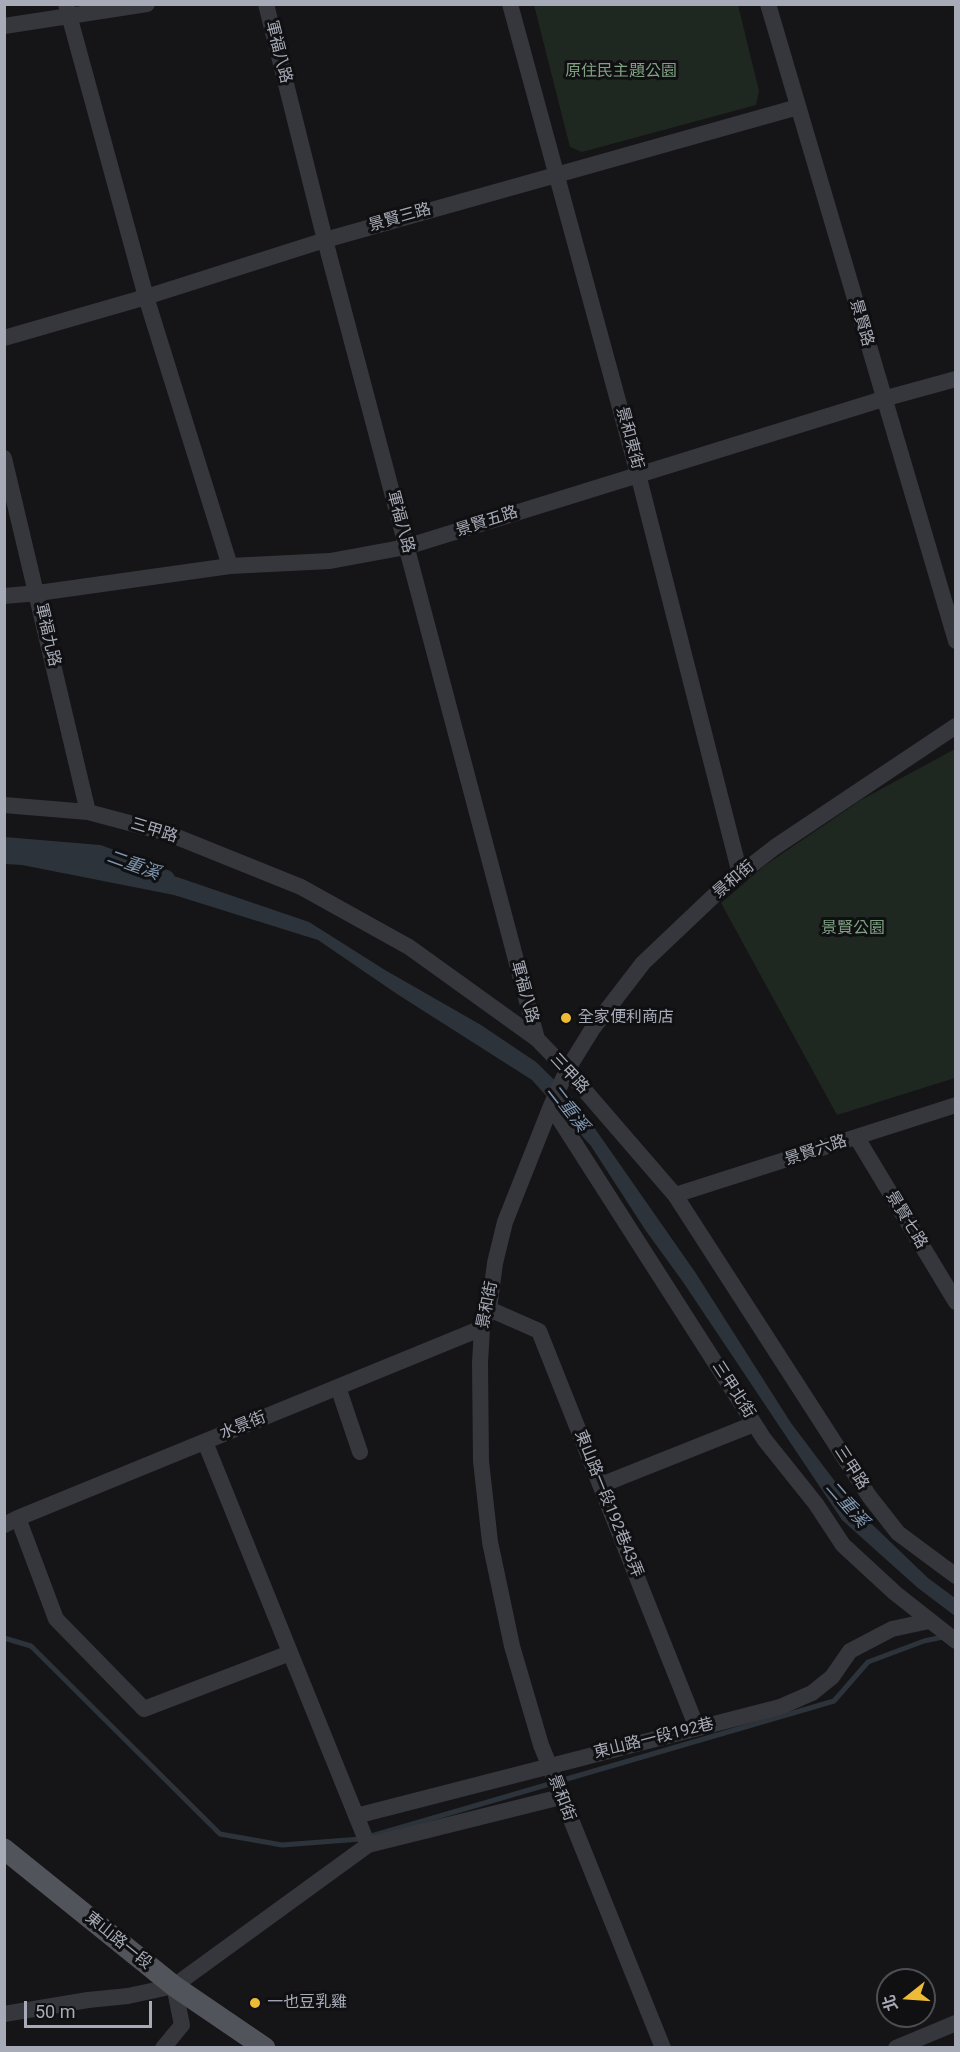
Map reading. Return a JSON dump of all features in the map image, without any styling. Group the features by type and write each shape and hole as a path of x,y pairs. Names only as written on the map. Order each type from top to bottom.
{"main road":[{"name":"東山路一段","path":"4,1849 174,1986 265,2048"}],"street":[{"path":"4,26 68,11 147,4"},
{"name":"軍福八路","path":"266,4 325,240 537,1039"},
{"name":"景和東街","path":"510,4 638,474 740,874"},
{"name":"景賢路","path":"768,4 956,641"},
{"path":"68,11 146,297 230,566"},
{"name":"景賢三路","path":"4,338 146,297 325,240 798,107"},
{"name":"景賢五路","path":"4,596 230,566 330,561 406,548 638,474 956,379"},
{"name":"軍福九路","path":"4,458 38,593 88,812"},
{"name":"景和街","path":"663,2048 549,1766 512,1646 490,1542 481,1461 482,1328 489,1309 495,1263 505,1222 567,1070 593,1028 643,963 722,888 775,846 956,726"},
{"name":"三甲路","path":"4,805 88,812 166,833 301,887 409,947 537,1039 567,1070 675,1195 869,1496 898,1533 956,1576"},
{"name":"景賢六路","path":"675,1195 956,1105"},
{"name":"三甲北街","path":"551,1106 754,1424 816,1504 843,1545 895,1593 956,1641"},
{"name":"景賢七路","path":"857,1138 956,1302"},
{"name":"東山路一段192巷43弄","path":"489,1309 539,1331 697,1728"},
{"name":"水景街","path":"11,1521 482,1328"},
{"path":"338,1387 360,1452"},
{"path":"601,1485 754,1424"},
{"path":"205,1442 368,1845"},
{"path":"11,1521 56,1619 144,1709 290,1653"},
{"name":"東山路一段192巷","path":"356,1816 780,1707 812,1693 831,1677 850,1651 892,1629 929,1621"},
{"path":"4,2014 128,1996 174,1986 368,1845 561,1797"},
{"path":"163,2048 182,2025 174,1986"},
{"path":"896,2048 956,2023"}],"green space":[{"name":"原住民主題公園","path":"534,5 738,5 759,91 756,105 582,152 570,147"},
{"name":"景賢公園","path":"955,749 955,1078 837,1115 721,903 764,866 861,800"}],"water":[{"name":"二重溪","path":"4,844 177,877 309,922 385,970 481,1025 536,1062 575,1100 695,1272 791,1423 855,1508 928,1578 955,1598 955,1616 918,1588 842,1520 591,1146 532,1080 397,994 318,940 174,895 22,865 5,864"}],"waterway":[{"name":"二重溪","path":"4,846 99,854 166,879"},
{"path":"4,1638 31,1646 220,1834 282,1845 361,1839 834,1701 868,1662 924,1641 943,1637"}],"place":[{"name":"全家便利商店","path":"566,1018"},
{"name":"一也豆乳雞","path":"255,2003"}]}
